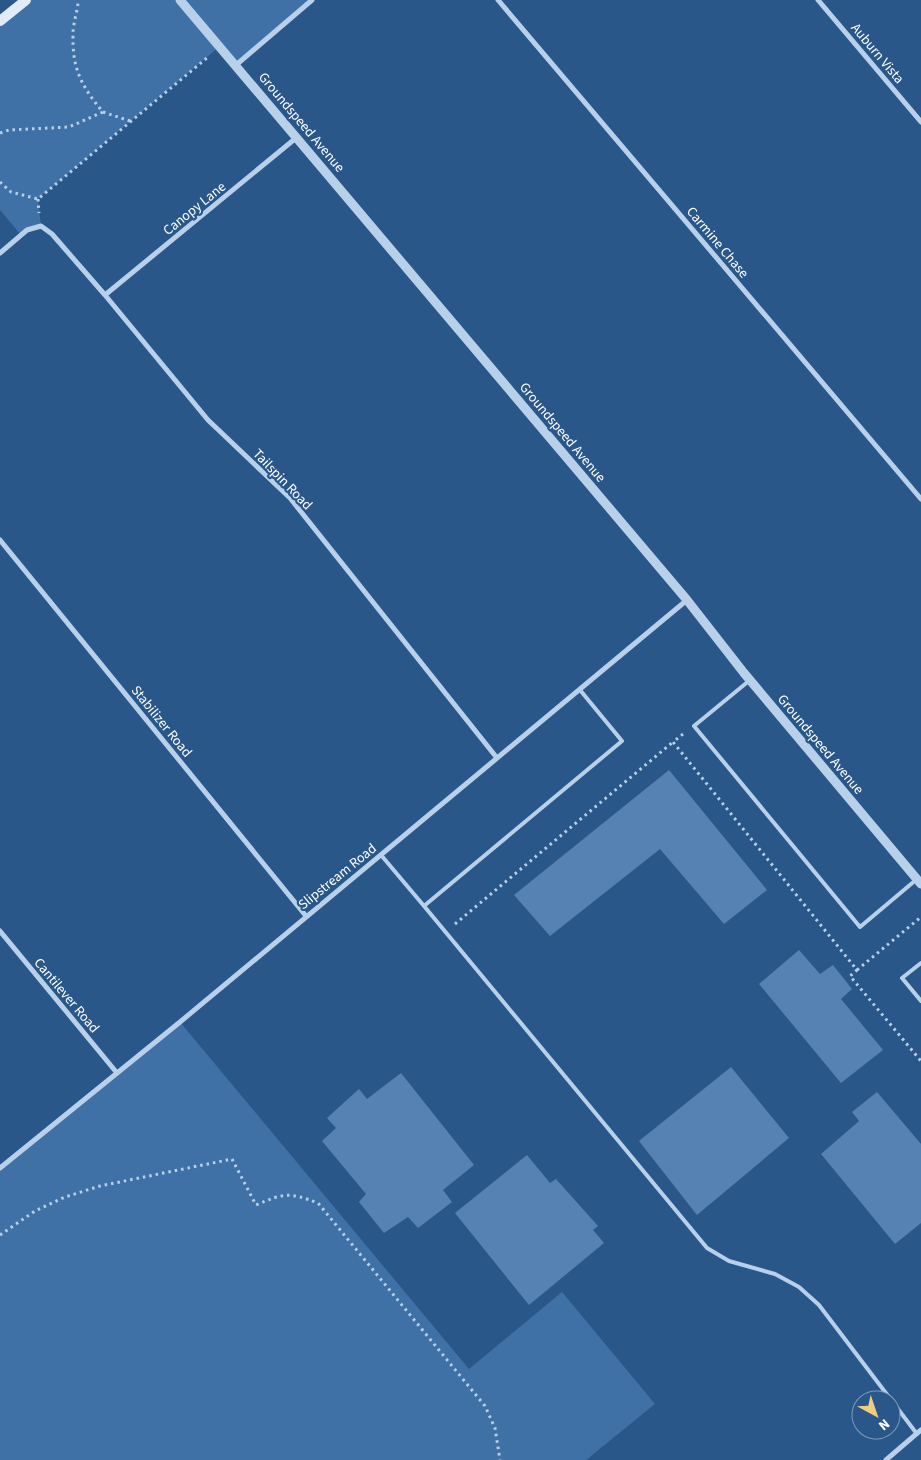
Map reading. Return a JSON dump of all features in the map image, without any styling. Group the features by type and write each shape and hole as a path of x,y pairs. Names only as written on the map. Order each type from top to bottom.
{"main road":[{"path":"0,21 26,0"}],"street":[{"name":"Groundspeed Avenue","path":"180,0 687,600 750,680 919,882"},
{"path":"236,65 312,0"},
{"name":"Carmine Chase","path":"498,0 921,499"},
{"name":"Auburn Vista","path":"818,0 921,122"},
{"name":"Canopy Lane","path":"105,295 296,138"},
{"name":"Tailspin Road","path":"0,253 27,230 41,226 52,234 208,420 290,498 497,758"},
{"name":"Stabilizer Road","path":"0,540 306,916"},
{"name":"Slipstream Road","path":"0,1168 381,855 687,600"},
{"name":"Cantilever Road","path":"0,931 117,1073"},
{"path":"886,1460 919,1432"}],"lane":[{"path":"750,680 694,726 860,927 919,882"},
{"path":"424,906 622,740 580,690"},
{"path":"381,855 707,1248 728,1261 775,1274 799,1287 814,1299 919,1432"},
{"path":"921,962 902,978 921,1001"}],"path":[{"path":"78,3 73,32 78,75 89,95 103,112 130,121"},
{"path":"0,182 11,192 38,199 220,47"},
{"path":"0,132 69,126 103,112"},
{"path":"445,932 694,726"},
{"path":"673,742 857,970"},
{"path":"921,917 850,976 921,1061"},
{"path":"0,1235 35,1211 65,1197 100,1186 232,1159 256,1205 279,1196 298,1195 318,1203 485,1406 495,1428 500,1460"}],"shaded area":[{"path":"27,0 312,0 236,65 219,47 38,199 41,226 21,235 0,210 0,22"},
{"path":"180,1022 469,1369 562,1292 655,1404 586,1460 0,1460 0,1169"}],"building":[{"path":"669,770 767,890 724,924 660,849 550,936 514,895"},
{"path":"799,950 820,974 833,965 852,989 841,999 883,1050 841,1083 759,984"},
{"path":"731,1067 789,1138 697,1215 639,1141"},
{"path":"401,1073 474,1165 443,1190 452,1202 418,1228 408,1217 384,1233 359,1202 366,1194 322,1141 336,1128 327,1118 359,1089 367,1099"},
{"path":"877,1092 921,1144 921,1223 895,1244 821,1154 859,1121 852,1112"},
{"path":"527,1155 550,1183 556,1179 598,1226 593,1230 604,1243 529,1305 455,1213"}]}
